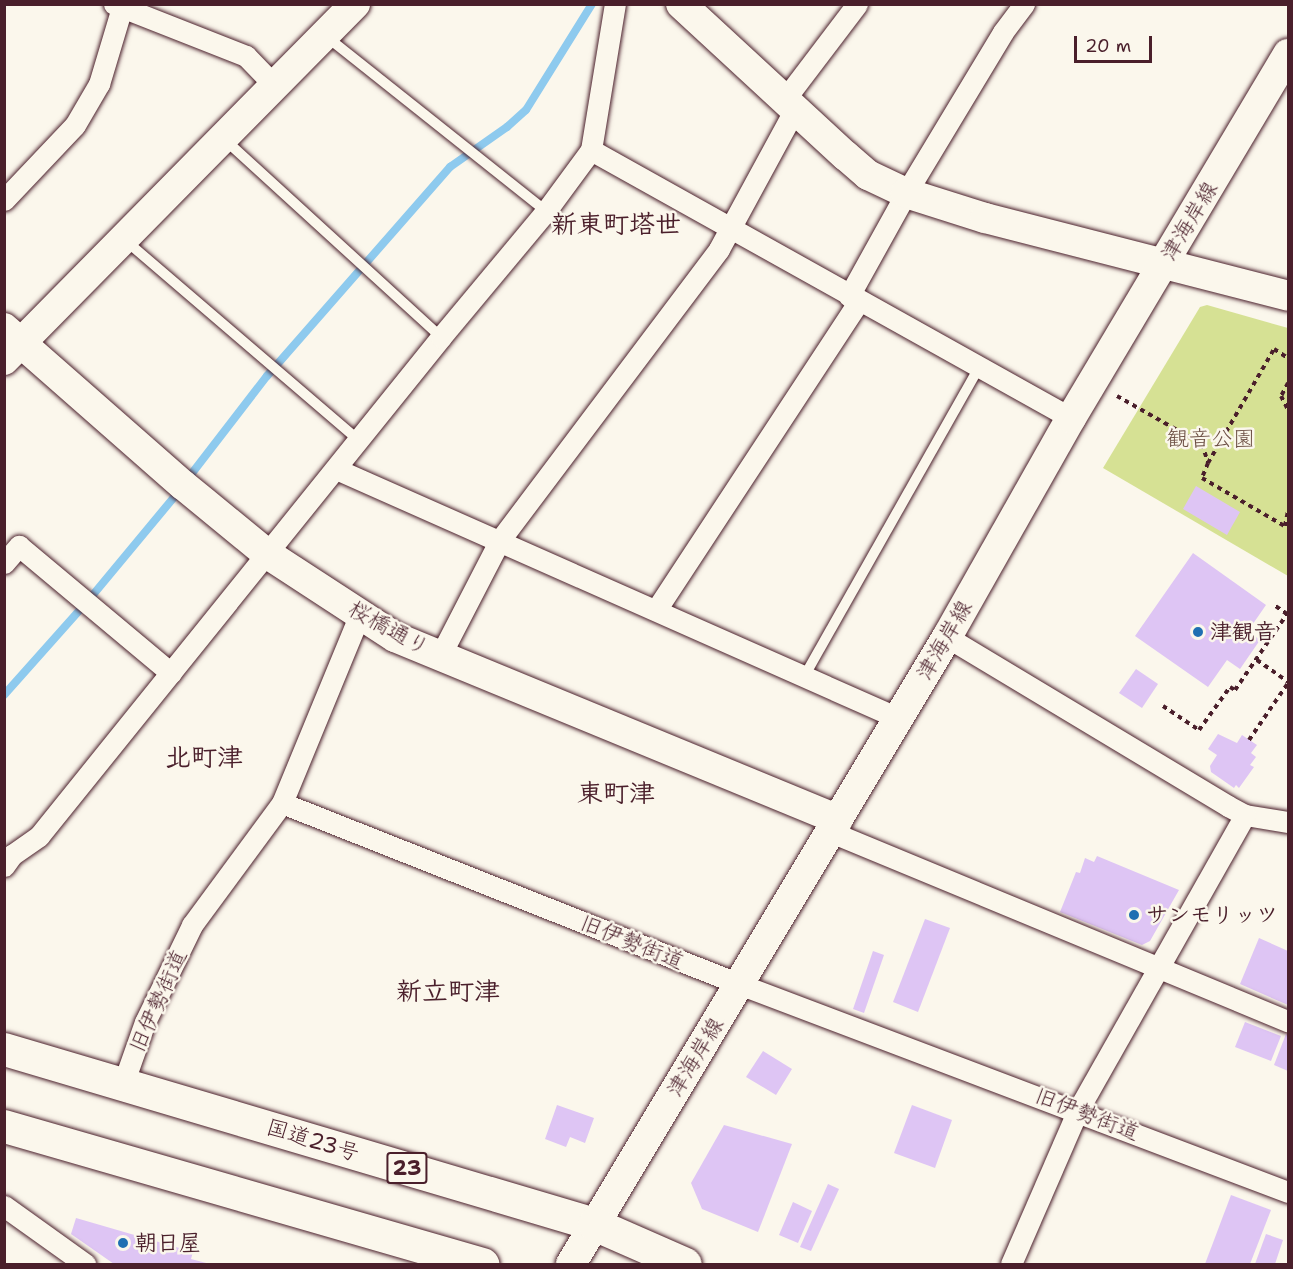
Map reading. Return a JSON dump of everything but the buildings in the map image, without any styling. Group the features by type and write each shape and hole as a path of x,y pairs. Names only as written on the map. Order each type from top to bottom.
{"highway":[{"name":"国道23号","path":"4,1049 594,1224 685,1264"},
{"path":"4,1126 483,1264"}],"street":[{"path":"10,344 124,240 274,84 355,4"},
{"path":"7,855 39,836 441,337 546,211 591,150 615,4"},
{"path":"681,4 868,175 906,193 985,218 1288,296"},
{"path":"440,656 500,540 719,249 790,104 857,4"},
{"path":"656,610 854,299 906,193 1003,32 1024,4"},
{"path":"4,200 75,125 99,84 120,6 246,56 274,84"},
{"name":"津海岸線","path":"571,1264 947,638 1071,418 1288,54"},
{"path":"591,150 854,299 1071,418"},
{"name":"桜橋通り","path":"10,344 266,553 395,636 835,826"},
{"path":"336,469 898,718"},
{"path":"4,563 12,540 171,673"},
{"path":"282,802 360,614"},
{"path":"947,638 1245,815 1288,822"},
{"name":"旧伊勢街道","path":"123,1084 145,1023 192,925 282,802 739,984 1078,1110 1288,1192"},
{"path":"1011,1264 1078,1110 1245,815"},
{"path":"835,826 1159,968 1288,1021"},
{"path":"4,1206 85,1264"}],"lane":[{"path":"324,35 546,211"},
{"path":"223,138 441,337"},
{"path":"124,240 358,440"},
{"path":"805,675 979,368"}],"path":[{"path":"1288,358 1274,349 1202,478 1287,527 1288,511"},
{"path":"1093,382 1202,444 1209,463"},
{"path":"1288,383 1281,396 1288,410"},
{"path":"1163,706 1199,730 1230,687 1236,690 1287,614 1274,605"},
{"path":"1249,740 1288,682 1257,660"}],"green space":[{"name":"観音公園","path":"1207,305 1288,328 1288,576 1103,468 1200,307"}],"waterway":[{"path":"186,481 267,376 450,167 507,127 526,110 592,4"},
{"path":"4,695 87,602 179,491"}],"place":[{"name":"津観音","path":"1198,632"},
{"name":"サンモリッツ","path":"1134,915"},
{"name":"朝日屋","path":"123,1243"}],"district":[{"name":"新東町塔世","path":"616,224"},
{"name":"北町津","path":"204,757"},
{"name":"東町津","path":"616,793"},
{"name":"新立町津","path":"448,991"}]}
